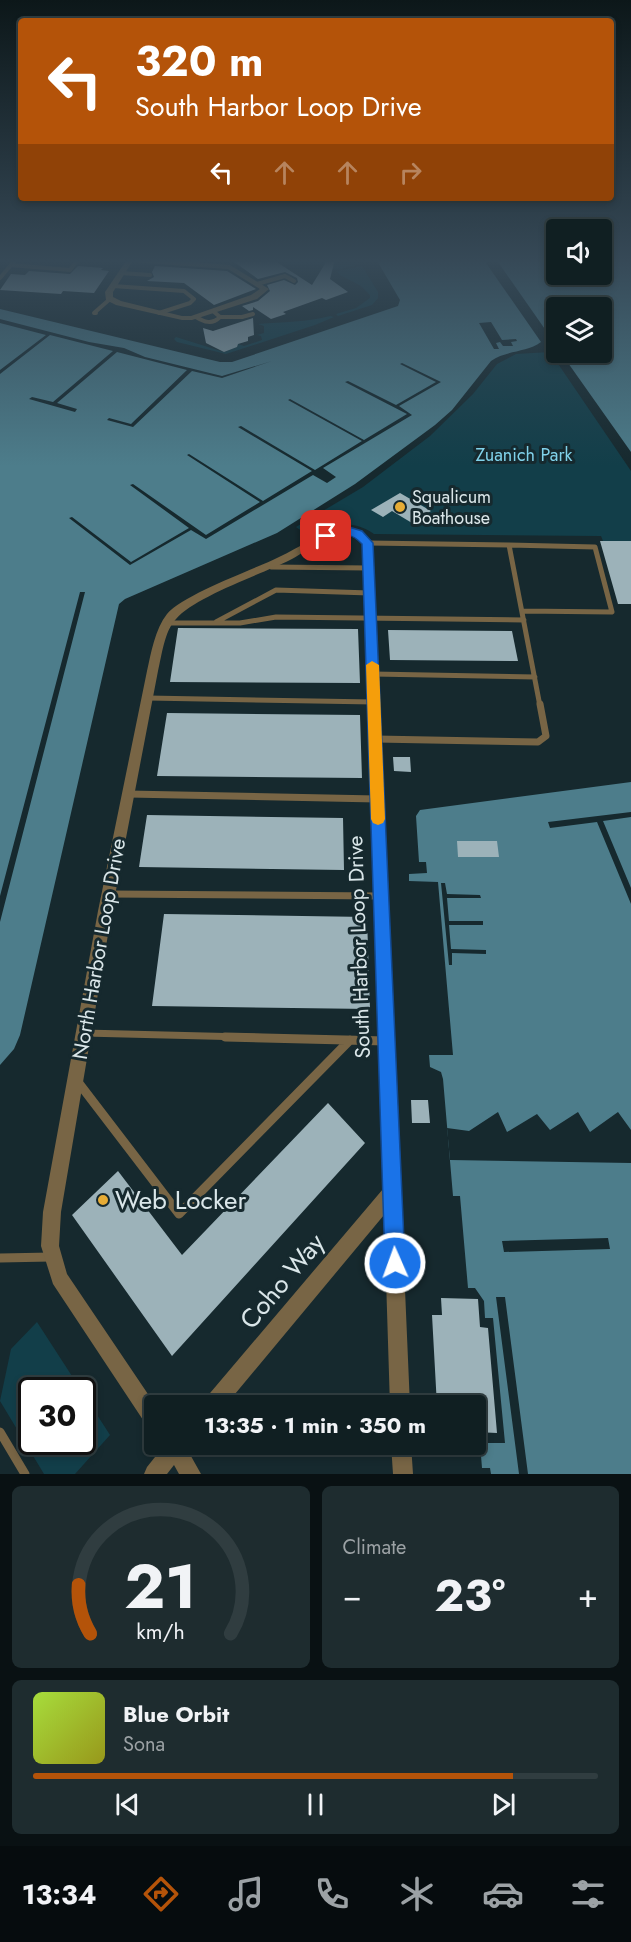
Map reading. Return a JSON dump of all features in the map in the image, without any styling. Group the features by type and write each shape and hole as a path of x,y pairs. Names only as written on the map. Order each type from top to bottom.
{"street":[{"name":"North Harbor Loop Drive","path":"144,1404 59,1278 51,1257 50,1231 127,794 159,649 168,623 176,612 188,604 271,567 339,532 349,531 358,534 368,543"},
{"name":"South Harbor Loop Drive","path":"368,543 400,1395"},
{"name":"Coho Way","path":"221,1395 393,1191"},
{"path":"154,1474 168,1455"},
{"path":"180,1455 191,1474"},
{"path":"402,1455 403,1474"}],"lane":[{"path":"368,543 595,547 612,612 522,611"},
{"path":"375,739 541,741 546,736 509,545"},
{"path":"271,567 369,568"},
{"path":"215,623 276,590 370,593"},
{"path":"168,623 240,623 276,617 524,620"},
{"path":"373,674 534,677"},
{"path":"148,698 374,702"},
{"path":"127,794 377,799"},
{"path":"109,894 381,896"},
{"path":"84,1033 386,1041"},
{"path":"76,1079 179,1214 350,1040"},
{"path":"0,1258 51,1257"},
{"path":"0,1432 25,1474"}],"green space":[{"path":"264,328 306,328 226,354 177,342 174,339 176,337 224,352 237,347 238,344 244,346 262,340 261,336 257,335 264,333"},
{"name":"Zuanich Park","path":"546,352 546,363 557,363 631,471 631,541 603,541 601,536 374,534 361,527 349,525 315,533 296,527 363,487 430,436 473,394 497,364 516,354"},
{"path":"37,1322 73,1377 18,1377 18,1431 0,1401 11,1349"},
{"path":"96,1413 110,1435 96,1451"},
{"path":"33,1455 92,1455 75,1474 44,1474"}],"shaded area":[{"path":"0,328 78,328 220,362 232,362 333,328 531,328 541,342 491,361 452,410 435,425 355,484 277,533 125,599 119,604 20,1035 14,1049 0,1065"},
{"path":"612,328 631,328 631,452 568,363 612,363"},
{"path":"631,782 631,1474 491,1474 490,1468 482,1468 481,1455 486,1455 486,1443 505,1443 493,1318 485,1318 484,1301 475,1288 468,1288 460,1196 453,1196 443,1079 441,1072 430,1067 429,1055 453,1055 438,882 409,881 409,874 427,873 426,862 419,862 416,816 420,810"}],"pier":[{"path":"18,328 34,328 89,342 124,348 145,357 222,376 272,361 222,378 192,371 133,427 107,420 109,418 131,424 187,370 117,352 57,403 77,409 75,412 29,399 32,397 53,402 113,351 50,335 0,374 0,370 46,335"},
{"path":"482,328 495,328 502,340 516,339 517,341 511,342 513,346 496,343 499,349 494,349"},
{"path":"400,364 441,382 399,406 412,415 323,468 336,477 327,483 313,475 206,539 191,530 130,565 69,518 72,517 131,562 189,528 130,485 133,484 206,535 260,502 187,455 189,454 263,501 312,471 238,427 241,426 315,470 362,441 288,400 290,399 364,440 407,414 345,382 348,381 396,405 436,382"},
{"path":"80,592 85,592 0,922 0,896"},
{"path":"631,812 631,817 603,821 631,888 631,904 597,822 550,828 548,822"},
{"path":"441,883 445,883 447,894 480,895 481,898 447,898 449,921 483,921 483,925 449,925 451,949 486,950 486,954 452,953 452,965 449,965"},
{"path":"498,1112 507,1132 537,1114 550,1130 578,1112 590,1132 618,1112 631,1130 631,1163 450,1160 447,1128 469,1131"},
{"path":"608,1238 610,1249 504,1252 502,1241"},
{"path":"496,1297 505,1297 528,1474 519,1474"}],"building":[{"path":"203,328 213,331 223,328 254,328 254,335 248,337 248,341 224,352 206,343"},
{"name":"Squalicum Boathouse","path":"400,493 431,511 412,523 392,511 383,517 371,510"},
{"path":"600,541 631,541 631,604 618,604"},
{"path":"178,628 358,629 360,683 170,682"},
{"path":"388,630 512,631 518,661 390,660"},
{"path":"167,713 360,715 362,778 157,776"},
{"path":"393,757 410,757 411,772 394,771"},
{"path":"147,815 343,818 344,870 139,867"},
{"path":"457,841 497,841 499,857 458,857"},
{"path":"164,914 367,917 370,1009 152,1006"},
{"path":"411,1100 428,1100 430,1123 412,1123"},
{"path":"328,1103 365,1143 172,1356 72,1215 118,1171 182,1255"},
{"path":"441,1298 478,1299 480,1327 488,1328 497,1433 486,1432 486,1395 436,1395 432,1315 442,1315"}],"slow traffic":[{"path":"372,665 378,819"}],"place":[{"name":"Squalicum Boathouse","path":"400,507"},
{"name":"Web Locker","path":"103,1200"}],"route":[{"path":"326,536 349,531 362,536 368,543 395,1263"}]}
